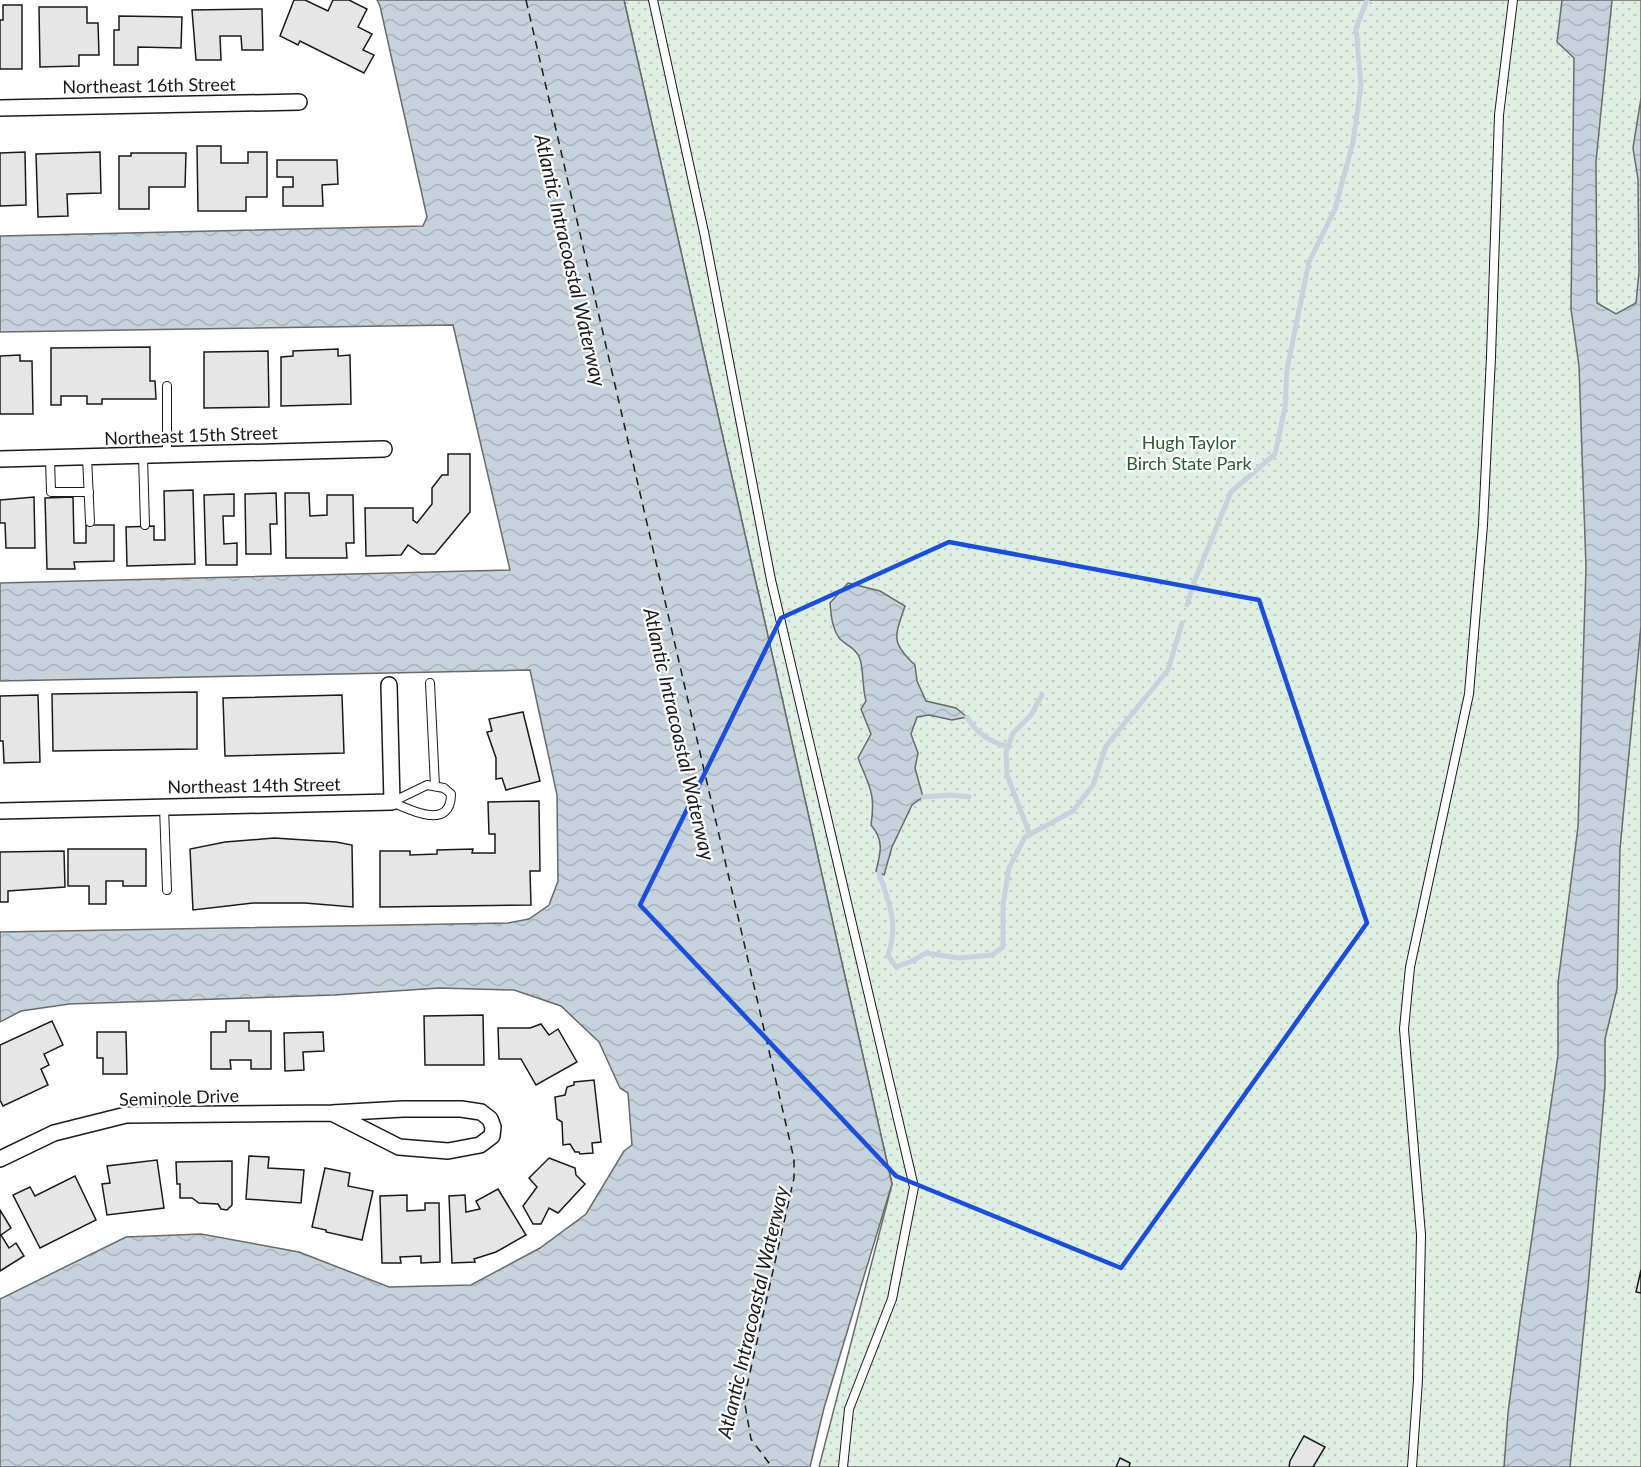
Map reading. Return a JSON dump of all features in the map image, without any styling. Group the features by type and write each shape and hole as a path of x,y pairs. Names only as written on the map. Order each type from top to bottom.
{"street":[{"name":"Northeast 16th Street","path":"0,108 299,102"},
{"name":"Northeast 15th Street","path":"0,459 384,449"},
{"path":"389,685 392,802"},
{"name":"Northeast 14th Street","path":"0,811 392,802"},
{"name":"Seminole Drive","path":"0,1159 54,1133 126,1115 332,1113 461,1108 481,1112 490,1119 493,1127 492,1136 480,1145 448,1151 399,1147 332,1113"}],"lane":[{"path":"653,0 704,232 771,580 914,1187 892,1299 849,1409 843,1467"},
{"path":"1412,1467 1418,1380 1421,1235 1404,1029 1410,967 1469,694 1483,525 1499,115 1513,0"},
{"path":"167,386 167,455"},
{"path":"143,456 146,525"},
{"path":"87,457 90,522"},
{"path":"51,458 51,492 89,492"},
{"path":"430,683 435,786"},
{"path":"427,785 444,788 451,794 451,803 436,815 428,816 392,802 427,785"},
{"path":"164,807 167,890"}],"highlighted area":[{"path":"949,542 1259,600 1367,923 1121,1268 896,1176 640,905 781,618"}],"green space":[{"name":"Hugh Taylor Birch State Park","path":"624,0 1641,0 1641,1467 819,1467 892,1184"}],"water":[{"name":"Atlantic Intracoastal Waterway","path":"377,0 624,0 892,1184 824,1408 810,1467 0,1467 0,1299 126,1237 201,1234 299,1252 389,1287 471,1285 540,1248 586,1214 624,1151 632,1145 628,1093 620,1088 599,1042 561,1006 514,990 440,988 334,995 69,1004 21,1011 0,1022 0,932 508,923 529,919 549,905 558,881 557,795 530,670 0,681 0,583 510,570 453,325 0,332 0,236 423,226 427,217"},
{"path":"1562,0 1612,0 1596,162 1597,303 1616,314 1636,303 1639,272 1638,179 1633,148 1641,98 1641,626 1620,849 1617,989 1605,1039 1605,1085 1570,1467 1504,1467 1508,1413 1520,1321 1558,1055 1558,983 1578,827 1586,567 1579,366 1571,309 1574,58 1557,42"},
{"path":"848,583 880,591 905,606 897,632 898,644 915,665 917,681 926,701 956,708 967,717 952,720 929,715 917,717 911,734 918,753 915,768 923,797 912,805 892,847 884,875 876,871 880,841 871,825 872,797 858,758 871,734 861,709 866,701 860,659 856,652 837,635 831,612 830,603"}],"building":[{"path":"294,0 305,0 328,11 333,0 349,0 367,9 358,27 372,34 363,50 374,55 364,73 300,41 298,45 280,36"},
{"path":"3,5 22,5 22,69 0,69 0,20 3,20"},
{"path":"39,7 87,7 87,23 98,23 99,55 79,55 79,66 40,67"},
{"path":"262,9 263,50 242,50 241,36 220,36 221,60 196,60 192,10"},
{"path":"119,16 182,17 181,48 138,47 138,65 114,65 114,30 119,30"},
{"path":"197,146 221,146 221,163 248,163 248,152 267,152 267,197 246,197 246,211 198,211"},
{"path":"25,152 26,205 0,206 0,153"},
{"path":"100,152 101,193 67,194 68,216 38,217 36,154"},
{"path":"131,153 186,153 185,187 149,187 149,209 119,209 119,156 131,156"},
{"path":"277,160 337,160 338,184 322,185 323,206 283,206 283,187 293,187 293,177 277,177"},
{"path":"150,347 150,381 155,381 156,399 102,399 102,404 87,404 87,396 61,396 61,405 51,405 51,348"},
{"path":"338,349 338,356 350,355 351,404 281,406 281,357 293,356 293,351"},
{"path":"268,351 269,407 204,408 204,352"},
{"path":"20,355 20,361 32,361 33,414 0,414 0,356"},
{"path":"448,454 470,454 470,512 435,554 421,554 408,545 401,555 366,556 365,508 413,508 413,520 417,523 432,504 432,488 442,475 448,475"},
{"path":"193,490 195,564 127,566 126,527 154,526 154,540 165,540 164,491"},
{"path":"276,493 277,524 270,524 271,554 246,554 245,494"},
{"path":"285,493 309,493 310,516 327,515 327,495 353,495 354,543 346,543 347,558 286,558"},
{"path":"234,494 234,516 223,516 224,544 237,543 237,565 206,565 204,495"},
{"path":"34,497 35,548 6,548 5,523 0,523 0,500"},
{"path":"73,497 74,543 86,543 86,525 114,525 114,561 74,562 75,569 47,569 45,498"},
{"path":"197,692 197,749 53,751 52,694"},
{"path":"38,695 40,762 4,763 3,741 0,741 0,696"},
{"path":"342,695 344,753 225,756 223,698"},
{"path":"523,712 540,781 506,790 502,778 496,779 496,758 487,732 492,731 489,719"},
{"path":"539,801 540,871 530,871 531,905 380,907 380,851 410,851 410,855 437,854 437,850 473,849 472,853 495,853 495,834 489,834 488,802"},
{"path":"274,838 352,845 353,907 305,903 253,903 193,910 190,849 225,842"},
{"path":"68,849 146,849 146,886 123,886 123,881 106,881 106,904 89,904 89,886 68,886"},
{"path":"64,851 65,887 8,891 8,902 0,902 0,852"},
{"path":"483,1015 484,1065 425,1065 424,1016"},
{"path":"52,1021 63,1045 44,1054 49,1065 41,1069 48,1085 3,1106 0,1100 0,1045"},
{"path":"226,1021 249,1021 249,1031 271,1031 271,1069 251,1069 251,1060 230,1060 231,1069 211,1069 211,1032 226,1032"},
{"path":"541,1024 549,1035 558,1029 577,1062 536,1085 521,1059 499,1059 498,1028 530,1028"},
{"path":"97,1032 126,1032 127,1074 103,1074 103,1058 97,1058"},
{"path":"323,1032 324,1051 303,1052 304,1070 285,1071 284,1033"},
{"path":"594,1080 601,1142 592,1143 593,1153 580,1154 575,1152 570,1144 563,1145 562,1122 557,1119 555,1097 565,1095 567,1087 574,1085 574,1082"},
{"path":"249,1156 269,1157 268,1168 304,1170 301,1203 246,1199"},
{"path":"549,1158 575,1168 576,1175 585,1184 558,1213 549,1208 541,1224 533,1224 523,1206 537,1187 529,1178"},
{"path":"157,1160 164,1208 107,1215 102,1184 110,1183 107,1166"},
{"path":"232,1161 232,1205 227,1210 221,1209 218,1204 199,1203 192,1198 180,1198 176,1162"},
{"path":"325,1168 350,1173 348,1186 373,1191 362,1240 312,1227"},
{"path":"75,1176 96,1220 40,1248 13,1195 30,1187 35,1196"},
{"path":"498,1189 526,1235 496,1252 474,1259 475,1262 452,1263 449,1196 465,1195 466,1212 480,1209 476,1201"},
{"path":"407,1195 407,1211 425,1210 425,1203 439,1203 440,1262 421,1263 421,1256 400,1257 401,1263 382,1263 380,1196"},
{"path":"0,1210 11,1228 1,1235 9,1248 16,1243 24,1256 0,1271"},
{"path":"1641,1270 1641,1293 1636,1292"},
{"path":"1304,1436 1325,1447 1313,1467 1289,1467 1290,1461"},
{"path":"1120,1458 1130,1463 1129,1467 1116,1467"}],"waterway":[{"path":"1187,605 1194,582 1231,492 1275,454 1285,408 1287,369 1309,262 1335,209 1353,142 1361,86 1356,28 1367,0"},
{"path":"879,873 893,923 888,955 896,967 926,953 959,958 992,955 1003,947 1003,905 1009,868 1025,837 1073,811 1093,785 1106,746 1168,670 1182,623"},
{"path":"1030,835 1007,775 1006,752 1013,733 1031,715 1042,695"},
{"path":"967,717 984,736 1008,747"},
{"path":"923,797 951,795 969,797"}],"ferry route":[{"path":"526,0 794,1159 794,1178 744,1399 751,1439 772,1467"}]}
